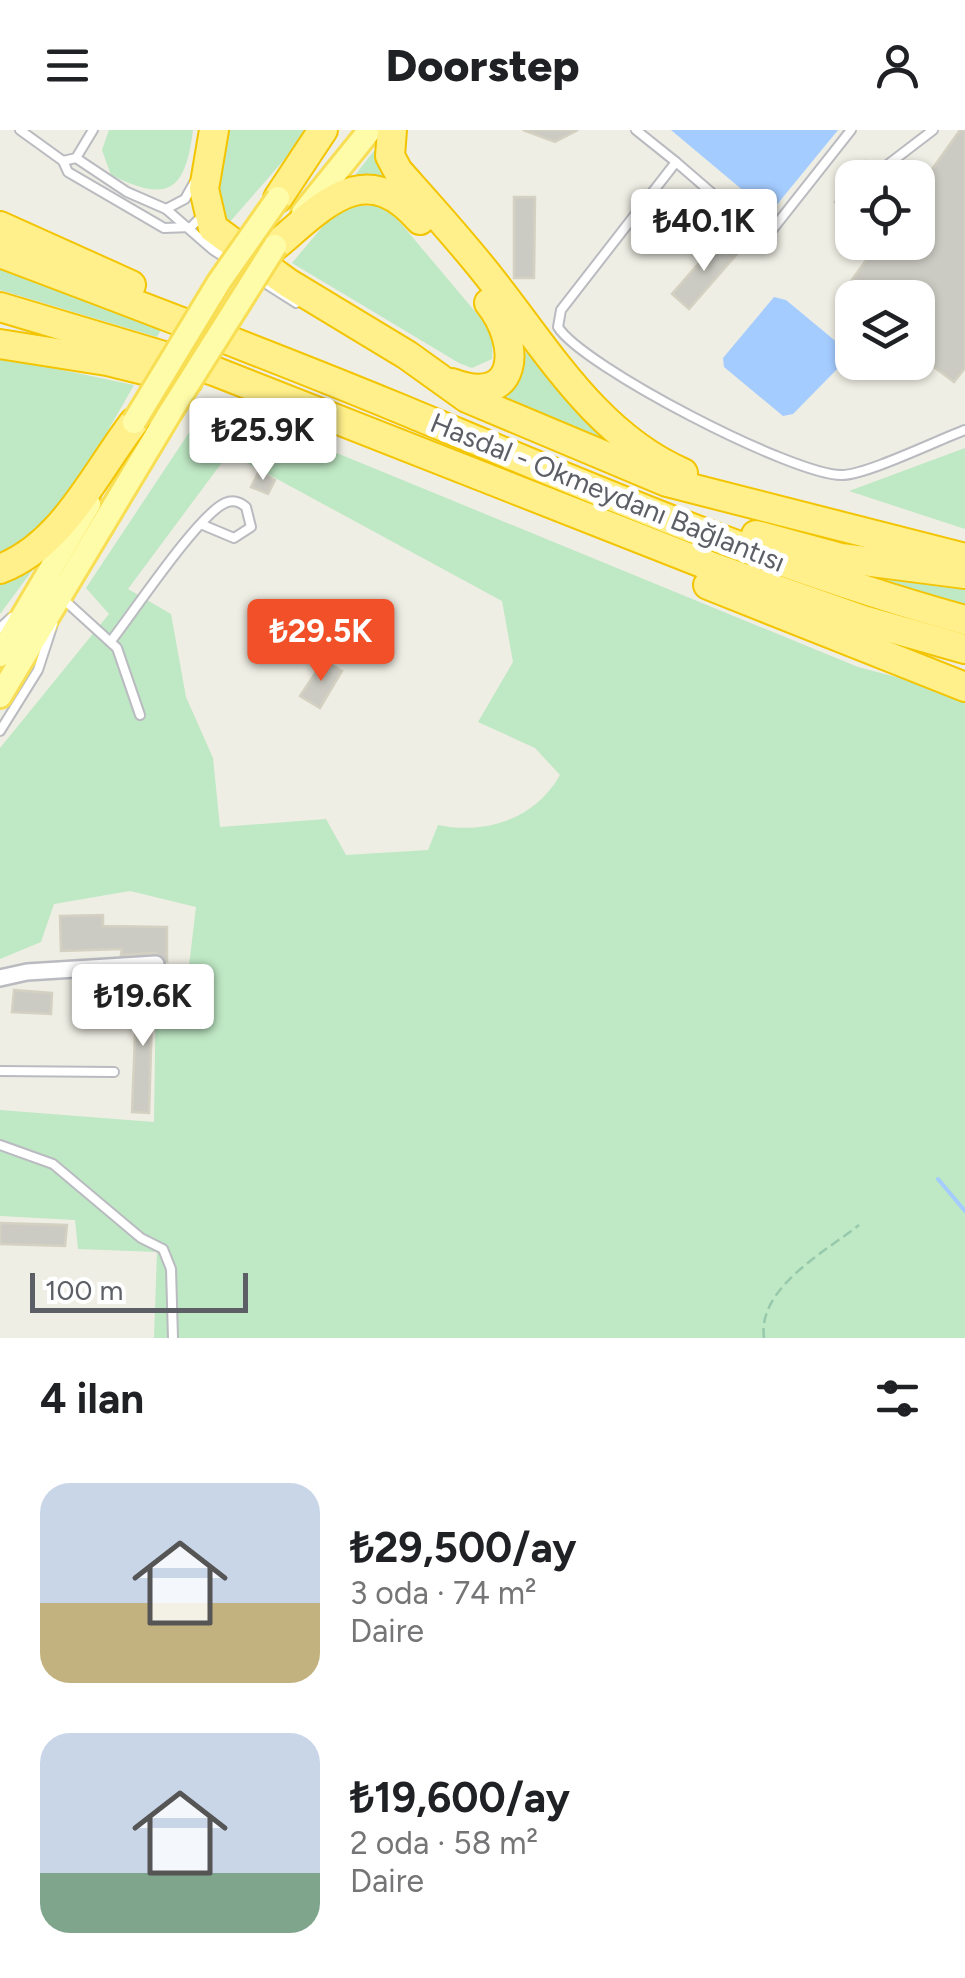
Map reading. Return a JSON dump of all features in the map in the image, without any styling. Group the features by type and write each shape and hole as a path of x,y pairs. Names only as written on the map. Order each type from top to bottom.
{"highway":[{"path":"210,130 198,219 442,378 466,398 648,474 965,558"},
{"path":"278,198 323,130"},
{"path":"392,130 390,156 398,171 594,409 674,470 768,506"},
{"path":"276,246 344,192 381,190 403,202 493,308 511,340 512,359 504,375 490,386 477,389 442,378"},
{"path":"0,226 223,326 256,350"},
{"path":"0,253 256,350"},
{"path":"0,306 214,371 282,400"},
{"path":"0,330 56,342 107,361"},
{"path":"0,344 107,361 243,396 282,400"},
{"name":"Hasdal - Okmeydanı Bağlantısı","path":"256,350 789,565 965,620"},
{"name":"Hasdal - Okmeydanı Bağlantısı","path":"282,400 777,591 965,649"},
{"path":"0,569 25,558 50,536 134,422"},
{"path":"526,462 594,476 720,524 811,552 965,574"},
{"path":"465,470 508,502 965,687"}],"main road":[{"path":"0,696 49,604 134,422 234,260 278,198 338,130"},
{"path":"0,655 49,604 276,246 370,130"}],"street":[{"path":"0,978 156,964"}],"lane":[{"path":"20,130 33,135 63,161 68,172 164,228 178,231 198,219"},
{"path":"63,161 76,158 94,130"},
{"path":"166,209 185,199 195,181 210,130"},
{"path":"636,130 764,239 851,130"},
{"path":"894,160 934,130"},
{"path":"76,158 127,192 198,219 213,250 308,310"},
{"path":"676,162 561,310 558,327 568,343 728,434 814,470 843,476 965,430"},
{"path":"325,319 442,378"},
{"path":"111,641 203,525 223,503 232,501 246,507 251,527 234,538 203,525"},
{"path":"0,628 49,604"},
{"path":"49,604 111,641 125,668 140,715"},
{"path":"0,731 38,670 49,604"},
{"path":"0,1072 114,1072"},
{"path":"0,1145 53,1164 141,1238 162,1249 171,1270 173,1338"}],"path":[{"path":"764,1338 765,1312 774,1298 797,1274 860,1225"}],"green space":[{"path":"109,130 193,130 179,179 160,189 131,184 111,175 102,150"},
{"path":"225,130 310,130 228,224 217,192"},
{"path":"380,143 399,184 358,179 356,174"},
{"path":"348,206 378,206 393,214 483,321 493,337 492,359 472,368 459,363 292,263 334,213"},
{"path":"0,264 163,326 157,337 0,290"},
{"path":"527,349 627,453 500,398 519,378"},
{"path":"0,357 134,385 67,502 35,543 0,561"},
{"path":"210,401 858,667 965,695 965,1338 154,1338 157,1252 78,1249 75,1220 0,1216 0,1110 154,1122 156,986 188,974 196,907 130,891 54,904 41,942 0,959 0,748 109,614 86,588","holes":["229,453 502,601 513,662 478,722 535,748 560,775 537,803 508,820 474,828 438,825 428,850 346,855 326,819 220,827 213,758 186,697 171,614 128,589"]},
{"path":"965,448 965,529 849,491"},
{"path":"40,560 0,614 0,583"},
{"path":"848,570 965,584 965,606"}],"water":[{"path":"671,130 838,130 770,213"},
{"path":"774,297 786,300 835,341 835,371 793,414 783,416 724,367 723,358"}],"building":[{"path":"523,130 578,130 555,142"},
{"path":"960,130 965,130 965,368 954,382 935,368 935,280 852,280 866,260 935,260 935,165"},
{"path":"514,197 535,197 534,278 514,278"},
{"path":"720,239 737,254 689,309 672,294"},
{"path":"259,471 275,480 268,494 251,487"},
{"path":"324,660 342,671 320,708 300,696"},
{"path":"103,915 103,926 167,927 167,961 156,953 121,955 122,949 61,951 60,916"},
{"path":"137,984 153,984 149,1113 132,1112"},
{"path":"14,990 52,993 51,1014 12,1012"},
{"path":"0,1223 67,1225 65,1246 0,1244"}],"waterway":[{"path":"938,1179 965,1211"}]}
